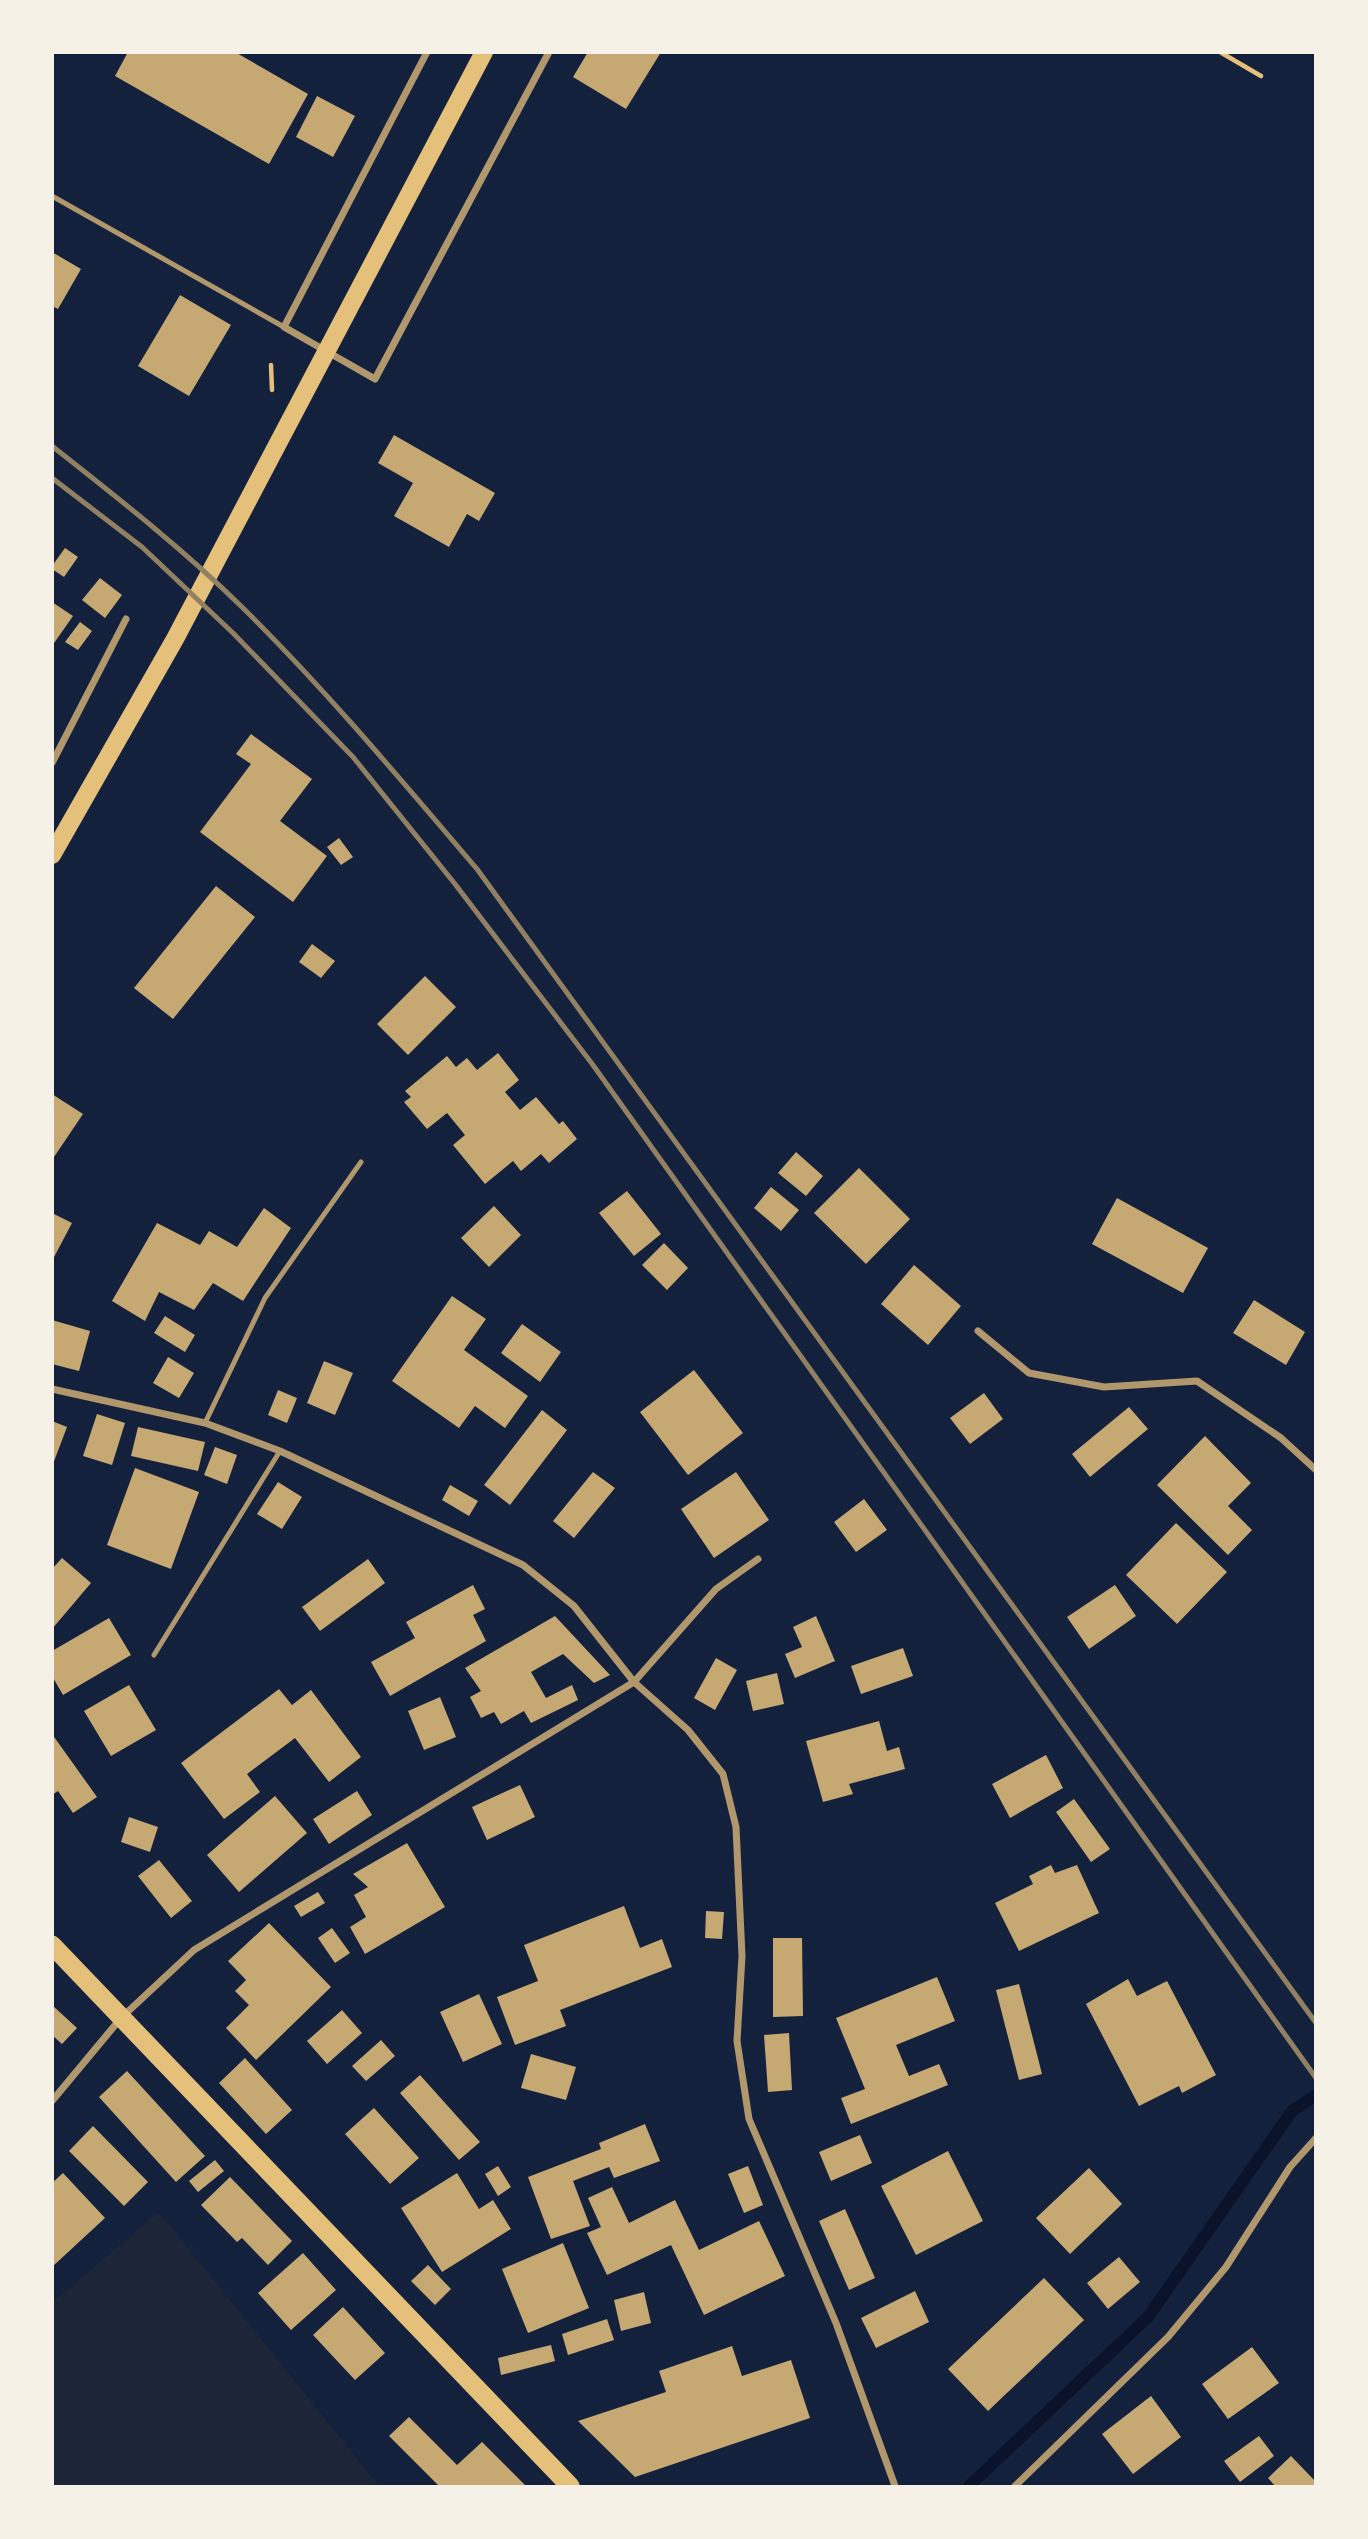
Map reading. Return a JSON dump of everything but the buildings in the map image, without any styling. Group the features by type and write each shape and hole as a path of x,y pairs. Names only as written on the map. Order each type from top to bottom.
{"highway":[{"path":"52,1945 570,2487"}],"main road":[{"path":"52,855 175,639 484,52"}],"street":[{"path":"427,52 284,327 375,379 549,52"},
{"path":"52,763 126,619"},
{"path":"978,1331 1029,1373 1104,1387 1197,1381 1281,1438 1315,1470"},
{"path":"52,1389 205,1423 280,1451 523,1566 575,1606 634,1682 688,1730 723,1774 736,1827 741,1956 737,2041 750,2119 836,2323 895,2487"},
{"path":"52,2101 121,2018 194,1950 634,1682 716,1589 758,1559"},
{"path":"1015,2487 1168,2337 1226,2267 1290,2167 1315,2138"}],"lane":[{"path":"52,196 284,327"},
{"path":"205,1423 265,1298 361,1162"},
{"path":"154,1656 280,1451"}],"path":[{"path":"1220,52 1261,76"}],"shaded area":[{"path":"159,2212 379,2486 53,2486 53,2302"}],"waterway":[{"path":"969,2486 1148,2317 1292,2111 1316,2095"}],"railway":[{"path":"52,446 174,545 243,608 333,703 477,869 1316,2023"},
{"path":"52,478 142,547 233,633 353,757 455,884 593,1065 1316,2078"}]}
